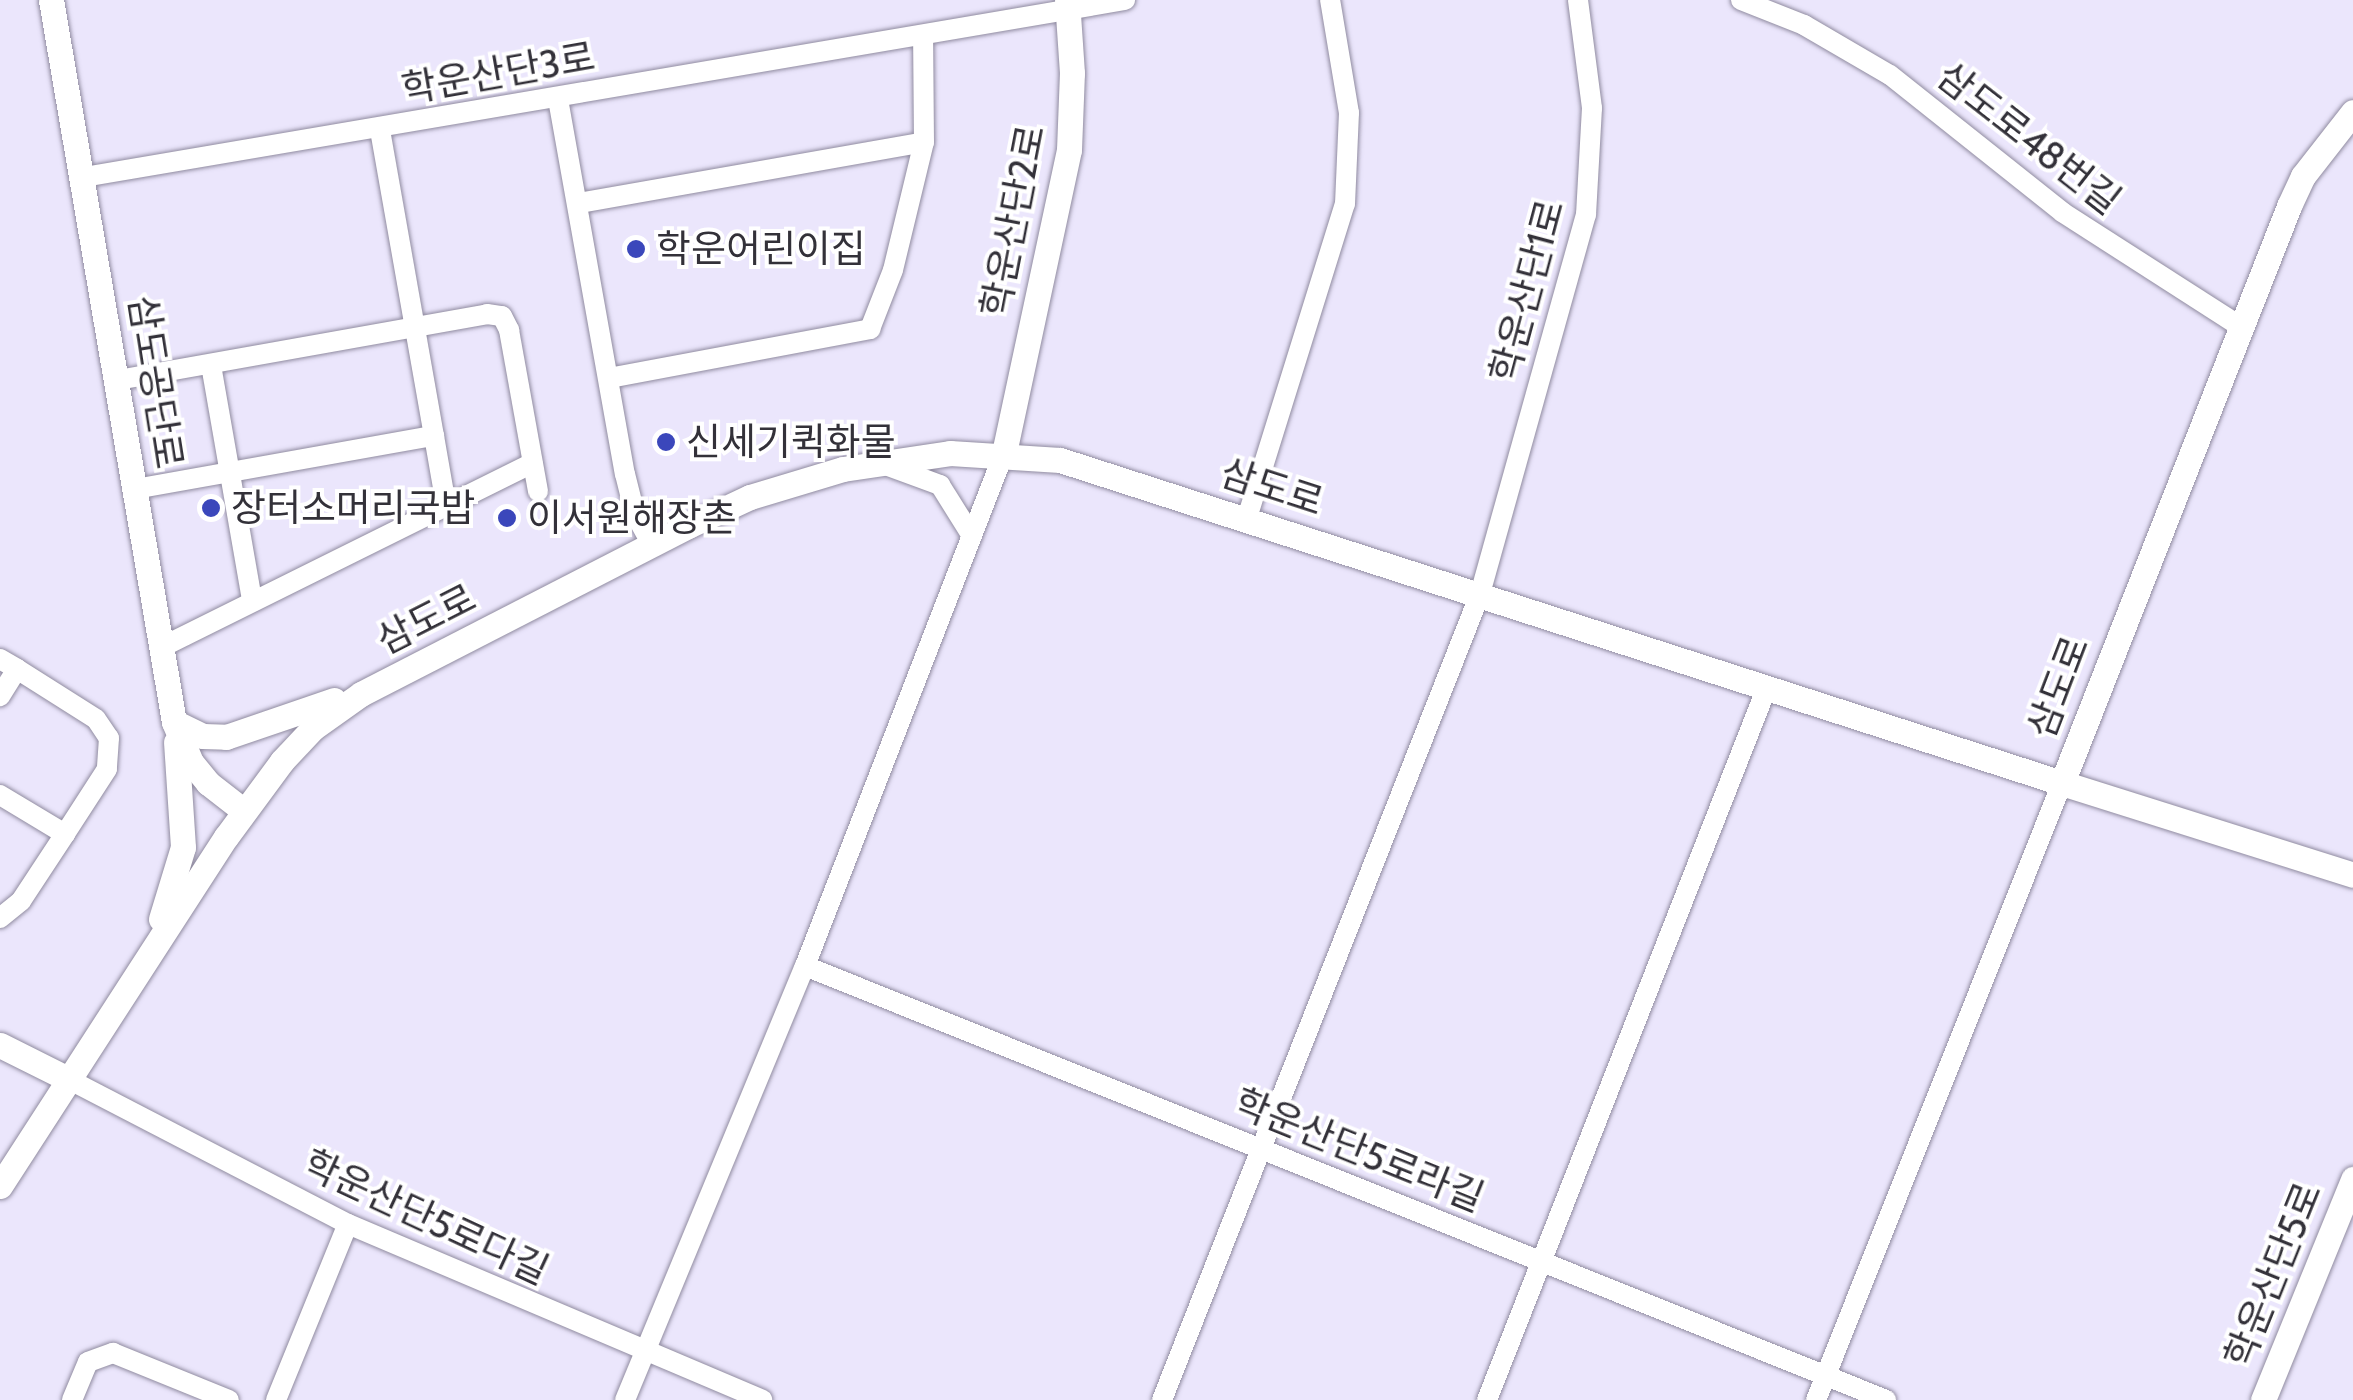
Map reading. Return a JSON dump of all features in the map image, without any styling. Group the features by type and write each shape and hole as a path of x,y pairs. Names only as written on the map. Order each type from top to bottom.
{"street":[{"name":"삼도공단로","path":"51,0 174,722 191,762 208,783 244,811"},
{"name":"학운산단3로","path":"84,177 558,99 923,35 1068,5 1126,0"},
{"path":"1247,518 1345,204 1349,114 1330,0"},
{"name":"학운산단1로","path":"1162,1400 1480,594 1586,215 1592,108 1578,0"},
{"name":"삼도로48번길","path":"1741,0 1772,10 1890,75 2062,212 2242,327"},
{"name":"학운산단2로","path":"1004,453 1068,150 1072,90 1068,5"},
{"path":"609,378 870,329 893,270 924,142 923,35"},
{"path":"558,99 629,495 652,545"},
{"name":"삼도로","path":"0,1186 244,811 313,728 402,672 750,497 876,462 950,453 1004,453 1060,460 2062,783 2303,176 2353,112"},
{"path":"380,129 446,505"},
{"path":"579,202 924,142"},
{"path":"118,380 502,316 509,330 538,492"},
{"path":"211,364 252,602"},
{"path":"135,489 434,436"},
{"path":"625,1400 805,966 1004,453"},
{"path":"876,462 940,485 972,536"},
{"path":"160,648 533,463"},
{"path":"0,696 8,664 96,719 109,738 108,770 21,901 0,918"},
{"path":"150,950 183,847 174,722 203,736 237,735 402,672"},
{"path":"1487,1400 1767,687"},
{"path":"1816,1400 2062,783 2353,875"},
{"path":"0,795 65,834"},
{"name":"학운산단5로라길","path":"805,966 1886,1400"},
{"path":"0,1045 70,1080"},
{"name":"학운산단5로다길","path":"70,1080 348,1224 644,1354 762,1400"},
{"name":"학운산단5로","path":"2263,1400 2353,1179"},
{"path":"276,1400 348,1224"},
{"path":"72,1400 88,1362 112,1353 229,1400"}],"place":[{"name":"학운어린이집","path":"636,249"},
{"name":"신세기퀵화물","path":"666,442"},
{"name":"장터소머리국밥","path":"211,508"},
{"name":"이서원해장촌","path":"507,518"}]}
